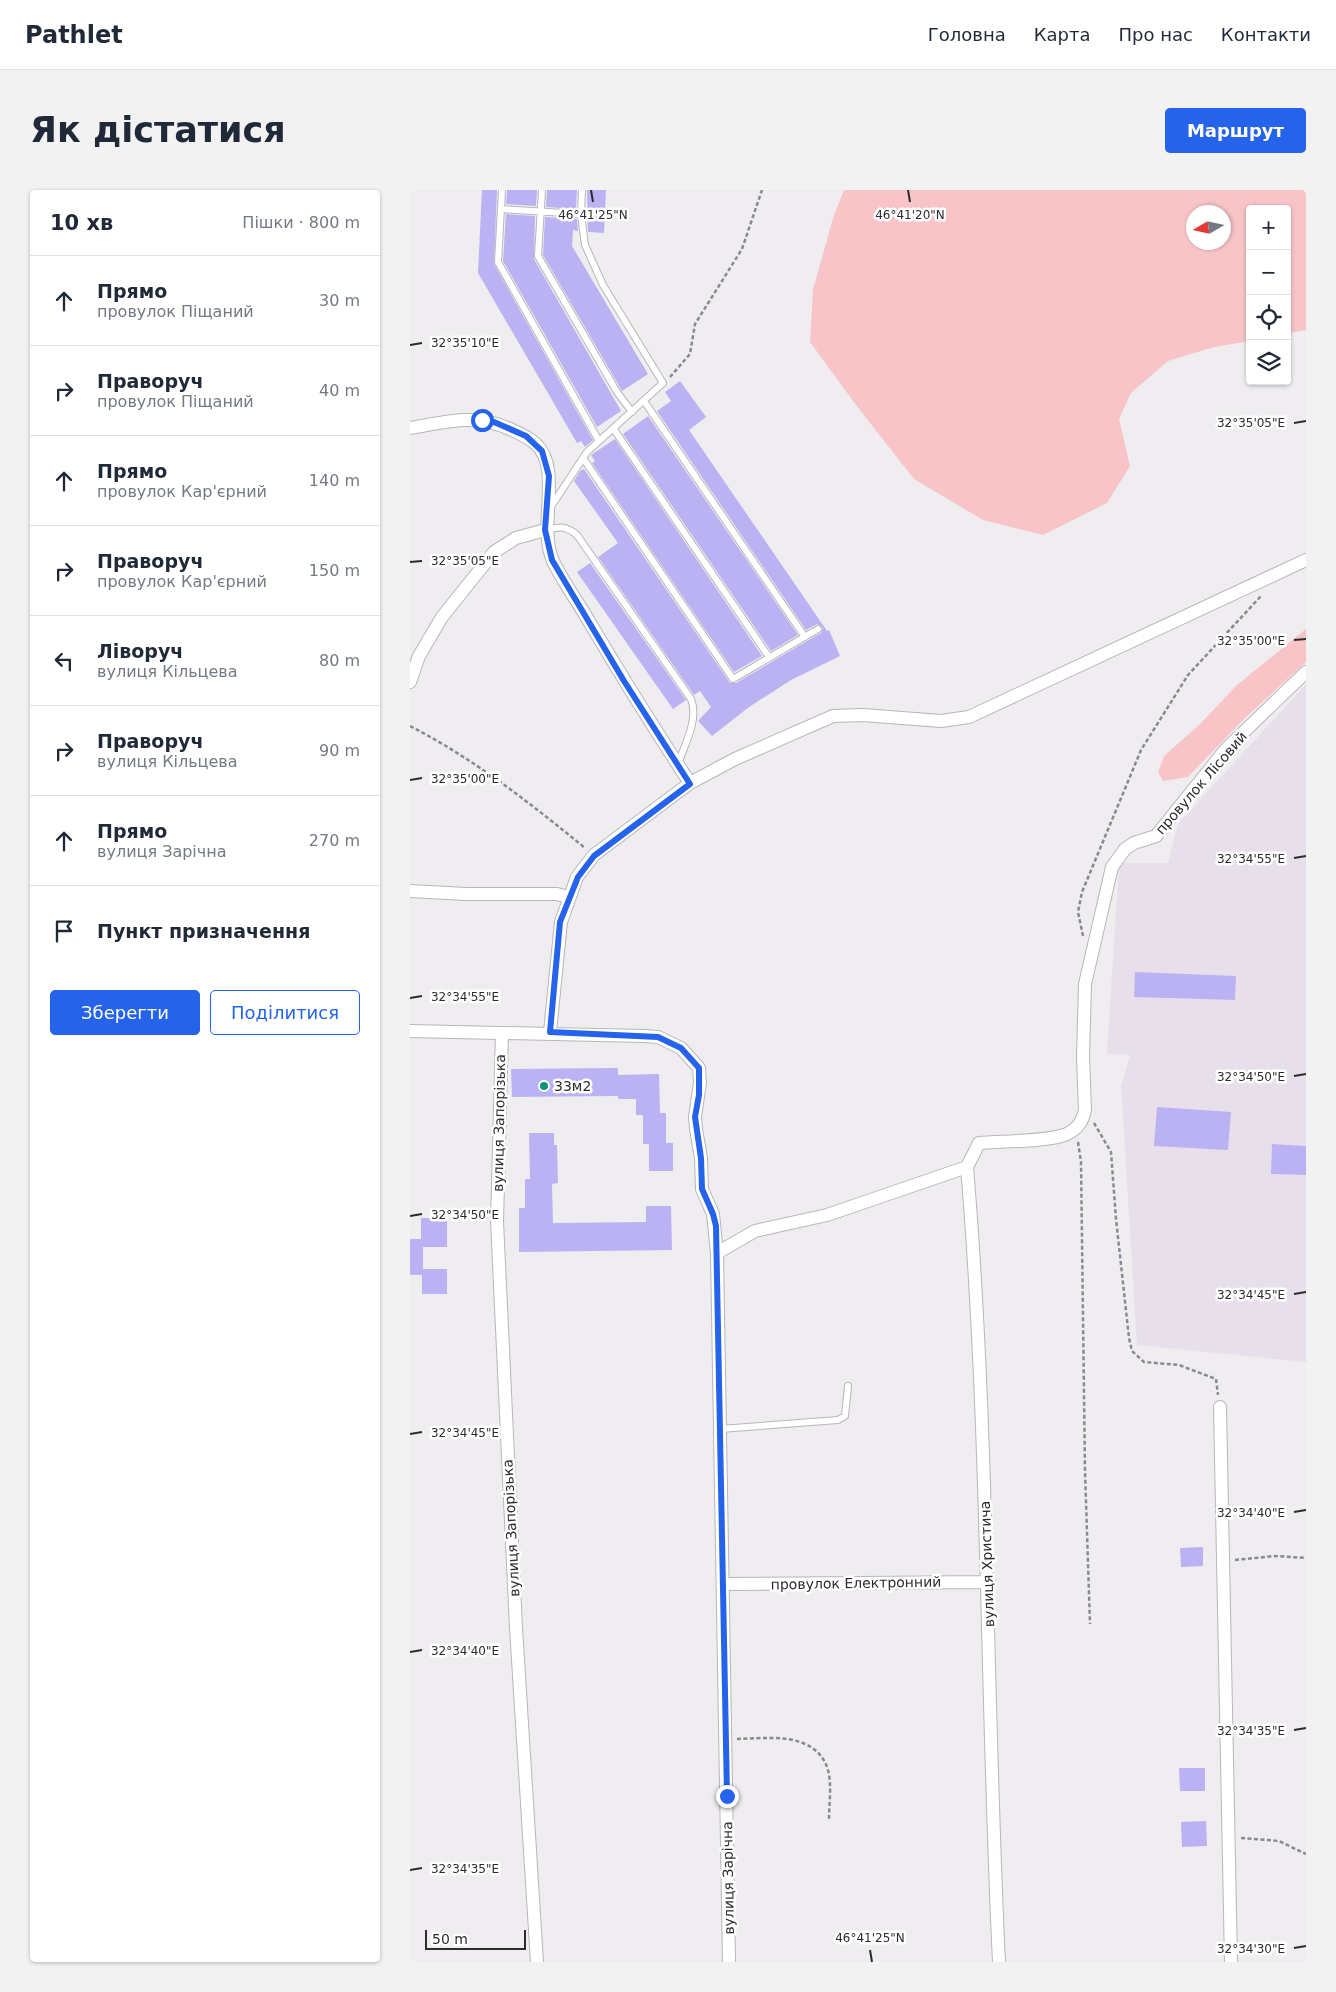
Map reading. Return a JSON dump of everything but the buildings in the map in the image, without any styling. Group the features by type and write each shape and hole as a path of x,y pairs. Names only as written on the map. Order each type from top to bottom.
{"street":[{"path":"410,428 462,419 494,422 526,436 542,451 548,466 545,530 552,560 624,681 690,784"},
{"path":"410,682 414,653 494,552 516,538 545,530"},
{"path":"550,1032 555,959 560,922 568,897 578,877 594,856 690,784 735,759 833,716 863,715 942,721 969,717 1306,560"},
{"name":"провулок Лісовий","path":"1076,1128 1084,1118 1085,1110 1085,984 1109,878 1118,857 1134,843 1156,836 1226,749 1306,672"},
{"path":"410,890 466,894 557,894 568,897"},
{"name":"вулиця Зарічна","path":"410,1031 550,1032 658,1037 681,1048 699,1068 700,1083 695,1117 696,1129 701,1158 702,1189 713,1214 717,1253 718,1429 723,1584 729,1962"},
{"name":"вулиця Запорізька","path":"502,1033 497,1221 516,1628 537,1962"},
{"path":"717,1253 755,1231 826,1215 967,1167 978,1142 1052,1137 1066,1134 1076,1128"},
{"name":"вулиця Христича","path":"967,1167 976,1277 988,1582 994,1859 999,1962"},
{"path":"1220,1407 1231,1962"},
{"name":"провулок Електронний","path":"723,1584 988,1582"}],"lane":[{"path":"502,190 498,262 599,441"},
{"path":"542,190 538,256 617,392 632,412"},
{"path":"547,514 559,491 582,458 663,383 603,285 585,245 581,214 582,190"},
{"path":"501,208 581,214"},
{"path":"644,401 805,637"},
{"path":"613,428 769,657"},
{"path":"582,458 733,679 818,629"},
{"path":"545,530 562,527 570,529 577,535 691,699 695,708 694,718 678,765"},
{"path":"718,1429 838,1420 845,1416 848,1386"}],"path":[{"path":"663,383 690,354 695,324 742,249 762,190"},
{"path":"1092,956 1081,930 1078,912 1082,892 1142,750 1188,675 1257,601 1272,577"},
{"path":"410,726 482,770 536,808 594,856"},
{"path":"1085,1110 1111,1152 1116,1219 1132,1351 1144,1362 1179,1365 1216,1379 1220,1407"},
{"path":"1076,1128 1082,1162 1085,1471 1090,1624"},
{"path":"1223,1561 1275,1556 1306,1558"},
{"path":"726,1740 777,1737 798,1740 809,1745 820,1756 828,1769 830,1783 829,1820"},
{"path":"1229,1838 1252,1837 1279,1841 1306,1854"}],"shaded area":[{"path":"844,190 1306,190 1306,330 1291,332 1291,205 1246,205 1246,342 1214,347 1168,361 1131,393 1119,419 1130,466 1107,503 1043,535 983,520 914,479 810,342 813,290 833,218"},
{"path":"1306,629 1306,662 1244,719 1188,777 1163,781 1158,772 1164,756 1199,725 1237,685"},
{"path":"1306,684 1306,1362 1137,1345 1121,1086 1130,1055 1107,1054 1119,863 1168,863 1178,824"}],"place":[{"name":"33м2","path":"544,1086"}],"route":[{"path":"482,420 494,422 526,436 546,457 549,476 545,530 552,560 624,681 690,784 594,856 586,864 578,877 568,897 560,922 555,959 550,1032 658,1037 681,1048 699,1068 700,1083 695,1117 701,1158 702,1189 716,1226 718,1429 727,1796"}]}
